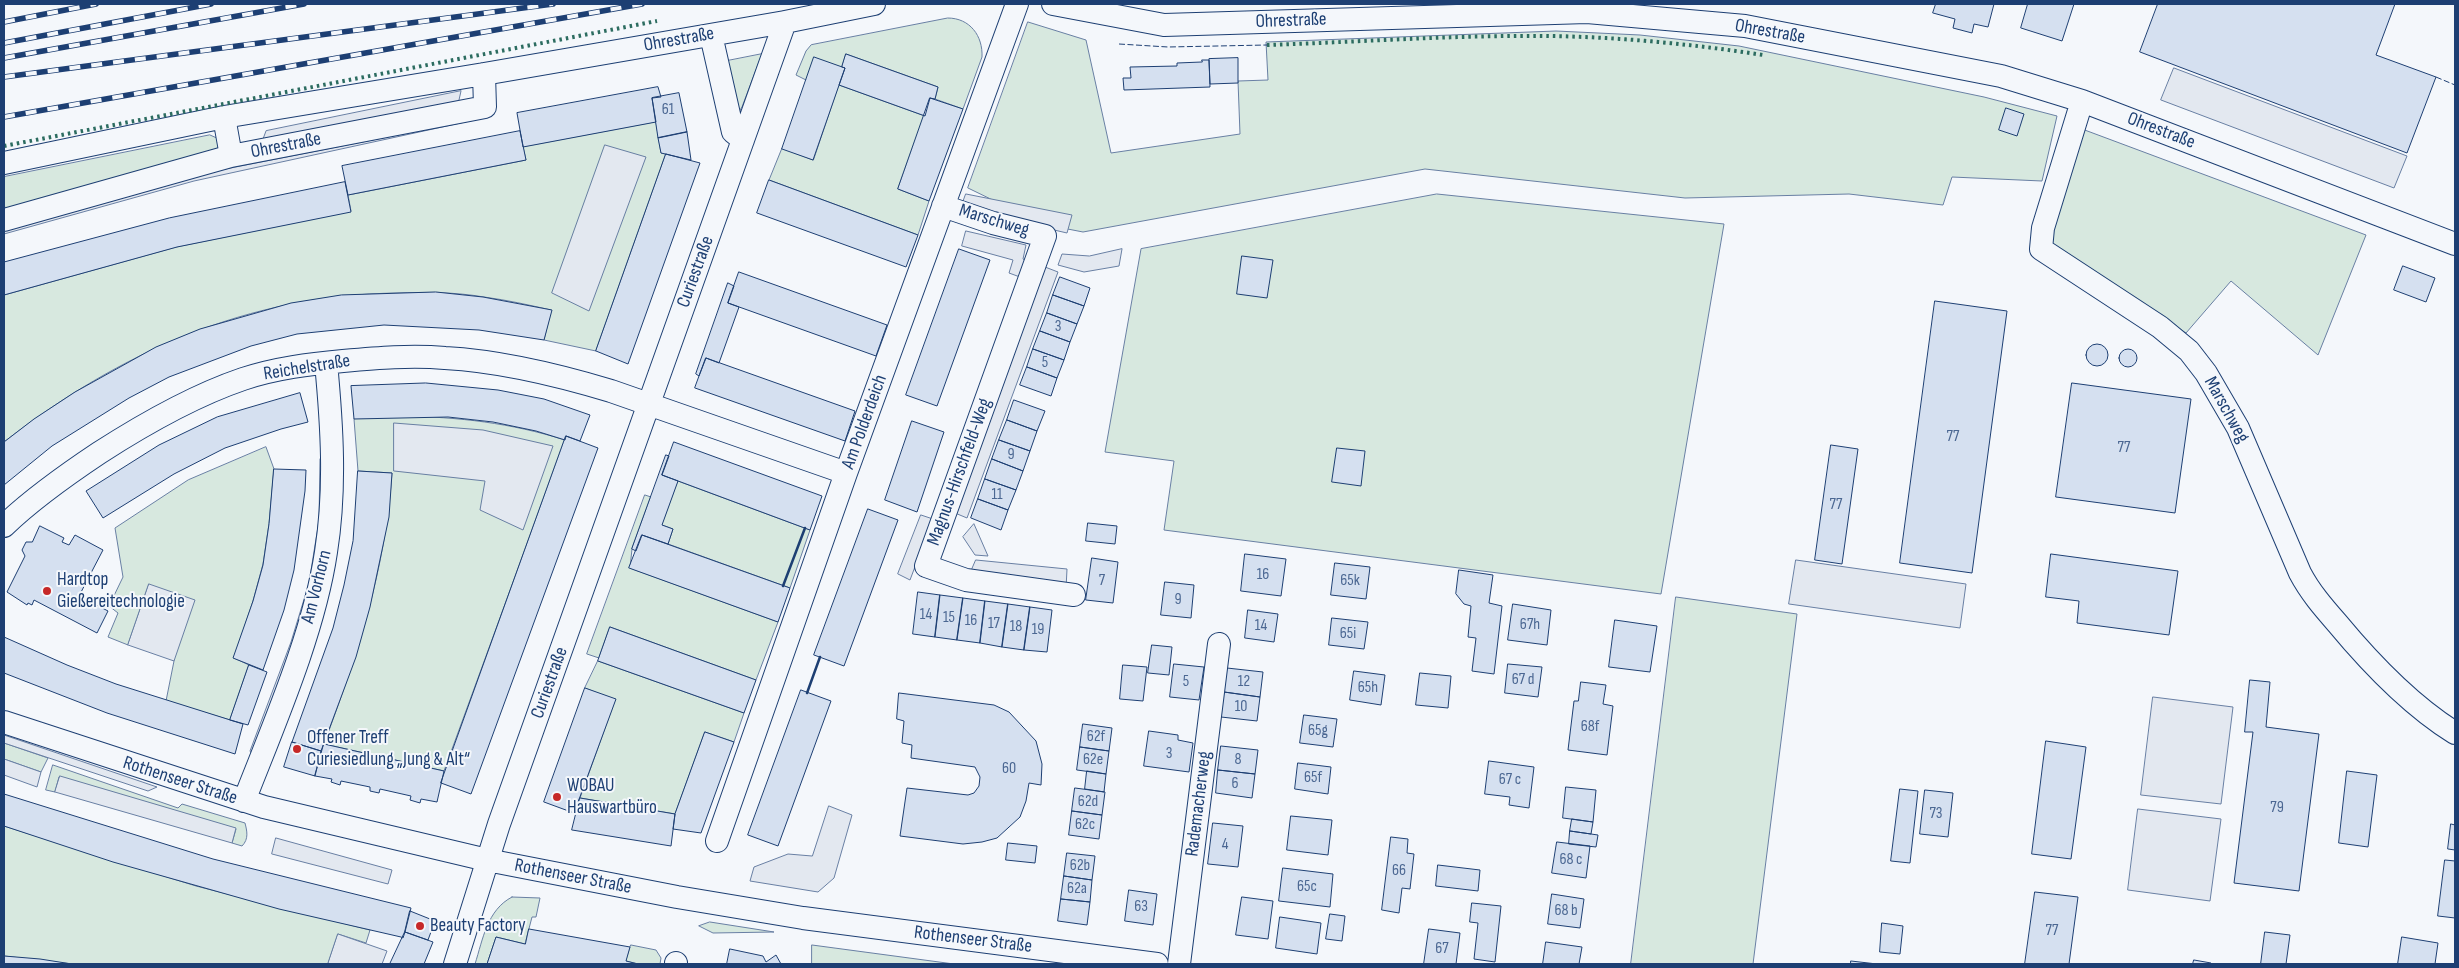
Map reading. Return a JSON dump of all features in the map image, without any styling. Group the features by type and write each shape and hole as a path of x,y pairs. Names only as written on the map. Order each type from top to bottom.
{"street":[{"name":"Ohrestraße","path":"4,163 224,117 785,22 874,4"},
{"name":"Am Polderdeich","path":"716,841 846,473 1017,4"},
{"name":"Ohrestraße","path":"1053,4 1164,25 1587,12 1745,26 2002,76 2082,101 2455,244"},
{"name":"Curiestraße","path":"455,964 470,923 487,860 785,22"},
{"path":"711,34 733,132 743,140"},
{"name":"Ohrestraße","path":"4,220 231,156 485,107 484,74"},
{"name":"Marschweg","path":"2082,101 2043,228 2040,249 2160,326 2189,351 2219,393 2238,428 2300,573 2311,592 2354,643 2418,707 2455,733"},
{"name":"Ohrestraße","path":"224,117 231,156"},
{"name":"Marschweg","path":"944,206 993,223 1045,236"},
{"name":"Magnus-Hirschfeld-Weg","path":"1045,236 926,566 966,580 1074,595"},
{"name":"Reichelstraße","path":"4,526 38,496 120,440 188,402 244,379 279,370 326,363 409,357 480,361 572,380 649,404"},
{"name":"Am Vorhorn","path":"244,801 301,647 323,572 329,533 333,470 326,363"},
{"path":"649,404 846,473"},
{"name":"Rademacherweg","path":"1179,964 1219,644"},
{"name":"Rothenseer Straße","path":"4,722 244,801 487,860 677,897 802,918 1158,964"}],"shaded area":[{"path":"948,18 963,21 969,25 977,35 982,49 982,57 963,109 935,99 938,87 846,54 842,67 806,80 796,75 806,51 811,45"},
{"path":"1028,22 1086,40 1111,153 1240,134 1238,81 1268,80 1266,42 1556,31 1640,35 1739,46 1984,97 2057,116 2042,181 1952,177 1943,205 1849,194 1685,198 1425,169 1083,232 1042,224 968,188"},
{"path":"762,54 742,107 740,110 737,109 727,61"},
{"path":"2174,68 2407,156 2394,188 2161,100"},
{"path":"839,85 925,116 898,189 929,201 918,235 769,180 782,148 813,160"},
{"path":"461,91 457,109 260,147 266,131"},
{"path":"479,119 194,181 4,234 4,228 190,176"},
{"path":"656,122 661,153 666,154 596,351 544,340 551,310 473,295 397,293 342,296 289,304 238,317 188,334 140,356 93,381 48,410 4,442 4,295 176,247 351,211 348,195 526,160 523,147"},
{"path":"2082,129 2366,235 2318,355 2231,281 2186,333 2049,245"},
{"path":"210,135 219,139 220,149 6,212 4,204 4,177"},
{"path":"605,145 646,157 589,311 552,293"},
{"path":"966,194 1072,215 1067,233 1007,219 962,205"},
{"path":"1437,194 1724,224 1661,594 1164,530 1174,461 1105,452 1141,249"},
{"path":"966,231 1026,245 1023,259 1026,261 1020,277 1009,273 1013,260 962,246"},
{"path":"1122,249 1119,266 1084,272 1058,265 1062,254 1089,256"},
{"path":"1045,267 1058,272 967,518 955,513"},
{"path":"402,416 485,422 525,429 565,440 444,771 324,744 359,644 368,611 383,544 392,473 358,471 354,419"},
{"path":"394,423 483,430 553,446 523,530 480,510 485,481 394,471"},
{"path":"266,447 274,469 269,524 263,564 234,658 249,665 230,720 166,701 174,661 149,584 128,645 108,637 118,613 109,606 123,577 115,528 188,480"},
{"path":"326,458 327,511 307,608 254,758 250,751 291,642 309,583 319,520 320,459"},
{"path":"678,481 810,530 790,588 668,544 673,529 662,525"},
{"path":"645,495 651,497 632,549 630,568 778,622 756,680 610,627 599,658 587,654"},
{"path":"921,515 933,519 910,580 898,574"},
{"path":"974,524 988,556 975,555 963,537"},
{"path":"976,560 1067,569 1066,589 970,574"},
{"path":"1796,560 1966,584 1960,628 1789,604"},
{"path":"149,584 195,600 174,661 128,645"},
{"path":"1676,597 1797,614 1753,964 1631,964"},
{"path":"598,661 744,713 734,742 705,732 675,814 580,798 615,700 585,688"},
{"path":"2153,697 2233,707 2221,804 2141,795"},
{"path":"4,735 157,787 148,791 4,743"},
{"path":"4,743 48,758 41,772 4,759"},
{"path":"4,759 41,772 37,787 4,775"},
{"path":"53,765 178,808 182,804 245,823 246,841 242,846 232,843 236,829 59,777 55,792 46,790"},
{"path":"60,776 236,828 232,843 55,792"},
{"path":"829,806 852,815 834,878 818,892 750,881 754,867 788,854 812,856"},
{"path":"2138,809 2221,819 2210,901 2128,890"},
{"path":"4,826 196,886 370,930 366,943 338,934 328,964 72,964 4,956"},
{"path":"276,838 392,870 388,884 272,854"},
{"path":"512,897 540,898 536,917 532,917 525,944 496,937 487,964 475,964 491,917 497,909"},
{"path":"710,922 774,932 713,933 699,926"},
{"path":"338,934 387,951 382,964 328,964"},
{"path":"631,945 656,950 661,958 660,964 638,964 626,961"},
{"path":"812,945 954,964 812,964"}],"building":[{"path":"1936,4 1994,4 1988,27 1974,24 1972,33 1953,28 1955,19 1933,13"},
{"path":"2028,4 2074,4 2062,41 2021,28"},
{"path":"2158,4 2395,4 2376,55 2436,77 2407,153 2140,52"},
{"path":"846,54 938,87 935,99 930,98 925,116 839,85 845,68 842,67"},
{"path":"814,57 845,68 813,160 782,149"},
{"path":"1238,58 1238,83 1210,84 1209,59"},
{"path":"1202,60 1209,60 1210,87 1124,90 1123,78 1131,78 1130,67 1177,66 1177,63 1202,62"},
{"path":"658,87 661,97 652,98 656,122 523,147 517,113"},
{"path":"679,93 687,132 658,138 652,98"},
{"path":"930,98 963,109 929,201 898,189"},
{"path":"2006,108 2024,114 2017,136 1999,130"},
{"path":"520,131 526,160 348,195 342,166"},
{"path":"687,132 691,160 661,153 658,138"},
{"path":"666,154 700,163 628,364 596,351"},
{"path":"769,180 918,235 906,267 757,213"},
{"path":"345,182 351,212 177,247 4,295 4,262 169,218"},
{"path":"959,249 990,260 937,406 906,395"},
{"path":"1242,256 1273,260 1267,298 1237,294"},
{"path":"2403,266 2435,278 2426,302 2394,290"},
{"path":"739,272 887,325 876,356 728,303"},
{"path":"1060,277 1090,288 1084,306 1053,295"},
{"path":"728,283 734,286 728,303 739,307 719,363 706,358 699,376 696,374"},
{"path":"436,292 483,297 552,310 544,340 479,330 384,325 297,334 251,346 169,377 129,398 52,446 4,485 4,442 34,419 75,392 156,347 200,329 291,303 341,295"},
{"path":"1053,295 1084,306 1077,324 1047,313"},
{"path":"1935,301 2007,311 1972,573 1900,563"},
{"path":"1047,313 1077,324 1070,342 1040,331"},
{"path":"1040,331 1070,342 1064,360 1033,349"},
{"path":"2097,344 2105,347 2108,355 2105,363 2097,366 2089,363 2086,355 2089,347"},
{"path":"1033,349 1064,360 1057,378 1027,367"},
{"path":"2124,349 2132,349 2137,354 2135,365 2124,367 2119,362 2119,354"},
{"path":"706,358 855,411 845,441 695,388"},
{"path":"1027,367 1057,378 1051,396 1020,385"},
{"path":"426,383 498,390 544,399 590,415 580,441 566,436 565,440 536,431 493,422 448,417 354,419 351,386"},
{"path":"2072,383 2191,399 2175,513 2056,497"},
{"path":"300,393 308,422 225,448 174,474 103,518 86,491 159,445 217,417"},
{"path":"1014,400 1045,411 1037,431 1007,420"},
{"path":"1007,420 1037,431 1030,451 999,440"},
{"path":"912,421 944,432 917,512 885,500"},
{"path":"566,436 598,448 471,794 441,783"},
{"path":"999,440 1030,451 1023,471 992,459"},
{"path":"674,442 822,496 810,530 662,475"},
{"path":"1831,445 1858,449 1842,564 1815,560"},
{"path":"1337,448 1365,451 1361,486 1332,482"},
{"path":"666,455 669,456 662,475 678,481 662,525 673,529 668,544 642,535 636,551 632,549"},
{"path":"992,459 1023,471 1016,490 985,479"},
{"path":"274,469 306,470 305,491 294,570 284,610 263,670 233,658 253,601 263,565"},
{"path":"358,471 392,473 389,517 370,607 356,657 321,751 292,742 333,628 344,585 353,541"},
{"path":"985,479 1016,490 1008,510 978,499"},
{"path":"978,499 1008,510 1001,530 971,518"},
{"path":"868,509 898,520 844,666 814,655"},
{"path":"1088,523 1117,526 1115,544 1086,541"},
{"path":"40,526 64,538 62,542 69,545 75,535 103,550 79,596 108,611 97,633 34,600 32,605 28,603 27,605 7,592 25,556 22,550 26,542 32,542"},
{"path":"642,535 790,588 778,622 629,568"},
{"path":"1245,554 1286,559 1281,596 1241,591"},
{"path":"2051,554 2178,571 2169,635 2077,623 2079,601 2046,597"},
{"path":"1092,558 1118,562 1113,603 1086,600"},
{"path":"1335,563 1370,567 1366,599 1331,595"},
{"path":"1459,570 1493,575 1489,603 1502,606 1494,674 1472,671 1476,638 1468,637 1471,606 1464,604 1456,594"},
{"path":"1165,582 1194,585 1191,618 1161,615"},
{"path":"918,592 940,595 935,637 913,634"},
{"path":"940,595 963,598 957,640 935,637"},
{"path":"963,598 985,601 980,643 957,640"},
{"path":"985,601 1008,604 1002,647 980,643"},
{"path":"1008,604 1030,607 1024,650 1002,647"},
{"path":"1513,604 1551,610 1547,645 1508,640"},
{"path":"1030,607 1052,610 1047,652 1024,650"},
{"path":"1248,610 1278,614 1274,642 1245,638"},
{"path":"1332,618 1368,622 1364,649 1329,645"},
{"path":"1615,620 1657,626 1650,672 1609,667"},
{"path":"610,627 756,680 744,713 598,661"},
{"path":"4,637 116,684 243,724 235,754 107,713 4,673"},
{"path":"1152,645 1172,647 1169,675 1148,673"},
{"path":"1174,664 1204,667 1199,700 1170,697"},
{"path":"1508,664 1542,667 1538,697 1505,693"},
{"path":"249,665 267,672 248,725 230,720"},
{"path":"1123,665 1147,667 1143,701 1120,699"},
{"path":"1227,668 1263,672 1260,697 1224,692"},
{"path":"1354,671 1385,675 1381,705 1350,700"},
{"path":"1420,673 1451,676 1448,708 1416,705"},
{"path":"2250,680 2270,682 2266,727 2319,734 2299,891 2234,883 2253,732 2245,732"},
{"path":"1581,682 1606,685 1603,704 1613,706 1607,755 1568,750 1574,701 1578,701"},
{"path":"585,688 616,699 574,813 544,802"},
{"path":"801,690 831,701 778,846 748,835"},
{"path":"1224,692 1260,697 1257,721 1221,717"},
{"path":"899,693 994,705 1009,712 1036,741 1042,764 1041,785 1029,783 1026,801 1020,817 997,838 963,844 900,836 907,788 968,795 974,793 979,786 980,777 975,767 911,758 912,745 902,743 904,721 897,719"},
{"path":"1304,715 1337,719 1333,747 1300,743"},
{"path":"1083,724 1112,728 1109,751 1080,747"},
{"path":"1149,731 1178,735 1178,740 1193,743 1189,772 1144,766"},
{"path":"705,732 734,742 701,833 673,829 675,814"},
{"path":"2046,741 2086,747 2071,859 2032,854"},
{"path":"292,742 321,751 315,776 284,767"},
{"path":"324,744 444,771 437,802 421,799 420,803 410,800 411,796 380,789 379,793 370,791 370,787 341,781 340,785 331,782 332,779 315,776"},
{"path":"1221,746 1258,750 1255,774 1218,770"},
{"path":"1080,747 1109,751 1106,774 1077,770"},
{"path":"1489,761 1534,767 1529,808 1509,805 1510,797 1485,794"},
{"path":"1298,763 1331,767 1328,794 1295,789"},
{"path":"1218,770 1255,774 1252,798 1216,793"},
{"path":"1087,771 1106,774 1104,792 1085,789"},
{"path":"2347,771 2377,775 2368,847 2339,843"},
{"path":"1566,787 1596,790 1593,822 1563,818"},
{"path":"1075,788 1105,792 1102,815 1072,811"},
{"path":"1900,789 1918,791 1910,863 1891,861"},
{"path":"1925,790 1953,793 1948,837 1920,834"},
{"path":"4,794 213,859 411,908 403,938 279,909 113,862 4,826"},
{"path":"580,798 675,814 671,846 572,830"},
{"path":"1072,811 1102,815 1099,839 1069,835"},
{"path":"1291,816 1332,820 1328,855 1287,850"},
{"path":"1572,819 1593,822 1591,834 1570,831"},
{"path":"1213,823 1243,826 1238,867 1208,864"},
{"path":"2451,824 2455,825 2455,850 2448,849"},
{"path":"1570,831 1598,835 1596,847 1569,844"},
{"path":"1391,837 1408,839 1407,853 1414,854 1410,889 1402,888 1399,913 1382,910"},
{"path":"1557,842 1590,846 1586,878 1552,873"},
{"path":"1008,843 1037,846 1035,863 1006,860"},
{"path":"1067,853 1095,856 1092,880 1064,876"},
{"path":"2445,860 2455,861 2455,918 2438,916"},
{"path":"1438,865 1480,870 1478,891 1436,886"},
{"path":"1283,868 1333,874 1330,907 1279,901"},
{"path":"1064,876 1092,880 1090,902 1061,899"},
{"path":"1129,890 1157,894 1153,925 1125,921"},
{"path":"2035,892 2078,897 2069,964 2025,964"},
{"path":"1552,894 1584,899 1580,928 1548,924"},
{"path":"1242,897 1273,901 1268,939 1236,935"},
{"path":"1061,899 1090,902 1087,925 1058,921"},
{"path":"1472,903 1501,906 1495,962 1474,959 1478,923 1470,922"},
{"path":"410,911 435,921 428,940 405,932"},
{"path":"1330,914 1345,916 1342,941 1326,939"},
{"path":"1280,917 1321,923 1317,954 1276,948"},
{"path":"1882,923 1903,926 1900,954 1880,952"},
{"path":"529,929 630,947 626,961 638,964 487,964 496,937 525,944"},
{"path":"1429,929 1460,933 1456,964 1424,964"},
{"path":"405,932 433,942 424,964 390,964"},
{"path":"2265,932 2290,935 2286,964 2261,964"},
{"path":"2402,937 2438,943 2435,964 2398,964"},
{"path":"1546,942 1582,947 1579,964 1543,964"},
{"path":"730,949 763,956 766,962 776,955 781,964 727,964"},
{"path":"4,956 40,959 72,964 4,964"},
{"path":"2194,960 2211,963 2211,964 2193,964"},
{"path":"1851,961 1877,964 1851,964"}],"railway":[{"path":"4,22 96,4"},
{"path":"4,43 211,4"},
{"path":"4,58 304,4"},
{"path":"4,77 553,4"},
{"path":"4,117 642,4"}],"hedge":[{"path":"4,146 657,21"},
{"path":"1267,45 1548,36 1656,42 1763,55"}],"fence":[{"path":"1119,44 1168,47 1267,45"},
{"path":"2436,77 2455,85"}],"wall":[{"path":"783,586 805,528"},
{"path":"807,693 820,657"}],"place":[{"name":"Hardtop Gießereitechnologie","path":"47,591"},
{"name":"Offener Treff Curiesiedlung „Jung & Alt“","path":"297,749"},
{"name":"WOBAU Hauswartbüro","path":"557,797"},
{"name":"Beauty Factory","path":"420,926"}]}
